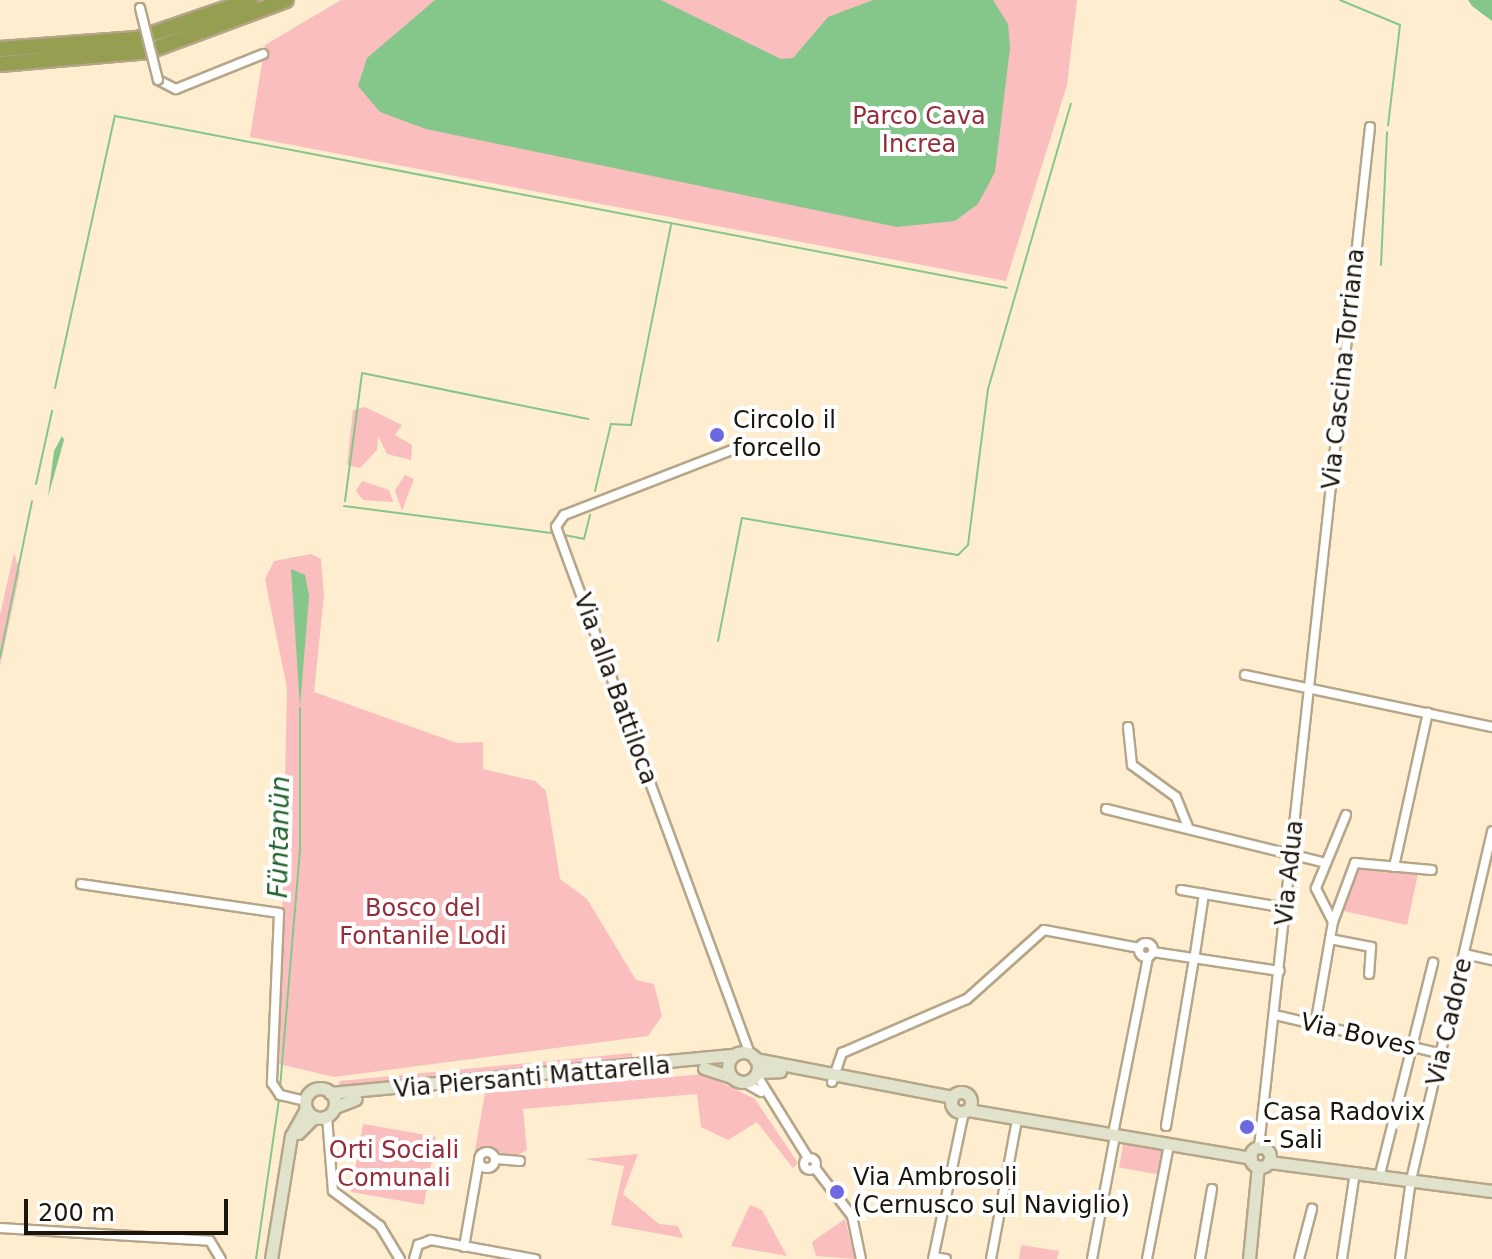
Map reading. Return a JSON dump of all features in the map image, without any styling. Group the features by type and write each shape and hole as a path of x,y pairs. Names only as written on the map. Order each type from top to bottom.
{"highway":[{"path":"0,49 137,39 251,0"},
{"path":"0,64 139,53 220,30 286,0"}],"street":[{"path":"140,4 158,80 176,89 263,54"},
{"name":"Via Cascina Torriana","path":"1316,611 1370,127"},
{"name":"Via alla Battiloca","path":"732,450 564,515 556,527 739,1036 752,1056"},
{"name":"Via Adua","path":"1249,1259 1311,689 1316,611"},
{"path":"1245,675 1492,727"},
{"path":"1394,867 1428,713"},
{"path":"1128,727 1132,765 1176,797 1188,827"},
{"path":"1106,809 1292,849 1322,862"},
{"path":"1333,922 1316,893 1322,862 1346,815"},
{"name":"Via Cadore","path":"1400,1259 1411,1180 1492,831"},
{"path":"1315,1026 1333,922 1352,865 1432,870"},
{"path":"1481,881 1492,883"},
{"path":"81,884 279,913 272,1083 280,1095 317,1110"},
{"path":"1181,890 1286,908"},
{"path":"1166,1126 1204,894"},
{"path":"833,1080 842,1053 960,1003 1010,967 1041,932 1061,932 1139,948 1148,943 1150,954 1113,1135 1092,1259"},
{"path":"1330,939 1372,948 1369,974"},
{"path":"1150,954 1194,956 1280,971"},
{"path":"1465,954 1492,960"},
{"path":"1380,1174 1433,963"},
{"name":"Via Boves","path":"1275,1015 1442,1054"},
{"path":"738,1080 734,1055 739,1036"},
{"name":"Via Piersanti Mattarella","path":"738,1080 704,1068 352,1099 317,1110 313,1090 330,1093 734,1055 752,1056 833,1080"},
{"path":"752,1056 762,1092 805,1158 853,1219 861,1259"},
{"path":"738,1080 756,1073 833,1080 961,1109 1411,1180"},
{"path":"738,1080 762,1092"},
{"path":"274,1259 291,1136 330,1093"},
{"path":"946,1259 934,1258 961,1109"},
{"path":"317,1110 334,1193 380,1226 400,1259"},
{"path":"991,1259 1016,1125"},
{"path":"1147,1259 1168,1150"},
{"path":"464,1247 480,1168 487,1152 496,1159 520,1161"},
{"path":"1260,1155 1492,1191"},
{"path":"480,1168 496,1159"},
{"path":"1342,1259 1355,1172"},
{"path":"1200,1259 1212,1189"},
{"path":"1299,1259 1312,1209"},
{"path":"0,1228 213,1241 221,1259"},
{"path":"414,1259 427,1240 535,1259"}],"green space":[{"name":"Parco Cava Increa","path":"341,0 1077,0 1067,85 1006,281 250,137 265,45"},
{"path":"365,407 402,425 395,435 412,445 411,460 387,454 378,436 377,450 360,468 347,465 353,410"},
{"path":"405,475 414,479 402,511 395,490"},
{"path":"362,481 389,490 393,502 363,500 356,491"},
{"path":"14,553 20,572 0,666 0,615"},
{"name":"Bosco del Fontanile Lodi","path":"311,554 321,559 324,595 314,692 457,743 483,742 483,769 535,781 546,791 560,879 587,899 636,980 654,984 662,1016 648,1036 334,1077 279,1064 287,688 265,579 274,561"},
{"path":"1359,865 1418,874 1407,925 1339,910"},
{"path":"632,1053 632,1060 338,1086 340,1081"},
{"path":"704,1074 755,1099 798,1163 793,1168 757,1122 728,1140 701,1127 697,1094 523,1109 527,1150 515,1156 483,1148 474,1156 485,1093"},
{"name":"Orti Sociali Comunali","path":"363,1124 436,1137 424,1205 351,1192"},
{"path":"1124,1140 1162,1147 1158,1174 1119,1168"},
{"path":"638,1154 623,1194 659,1224 678,1226 683,1238 611,1225 624,1166 585,1159"},
{"path":"750,1205 762,1210 787,1256 731,1246"},
{"path":"845,1219 855,1259 816,1256 812,1242"},
{"path":"1021,1245 1059,1251 1057,1259 1019,1259"}],"shaded area":[{"name":"Parco Cava Increa","path":"435,0 661,0 781,59 793,58 828,17 873,0 993,0 1008,24 1010,48 995,172 978,204 955,221 897,227 426,129 380,112 358,86 367,58"},
{"path":"1468,0 1492,0 1492,21 1472,6"},
{"path":"62,436 64,440 48,497 54,451"},
{"path":"291,569 305,575 309,596 300,707"}],"waterway":[{"path":"1340,0 1400,25 1388,125"},
{"path":"718,641 742,518 958,555 968,545 988,389 1071,104"},
{"path":"55,388 115,116 1007,288"},
{"path":"1381,265 1387,132"},
{"path":"595,491 611,424 631,425 671,225"},
{"path":"345,501 362,373 588,419"},
{"path":"36,484 52,411"},
{"path":"0,657 32,501"},
{"path":"344,506 553,533"},
{"path":"564,535 584,539 590,515"},
{"name":"Füntanün","path":"280,1088 300,848 300,708"},
{"path":"256,1259 279,1099"}],"place":[{"name":"Circolo il forcello","path":"717,435"},
{"name":"Casa Radovix - Sali","path":"1247,1127"},
{"name":"Via Ambrosoli (Cernusco sul Naviglio)","path":"837,1192"}]}
